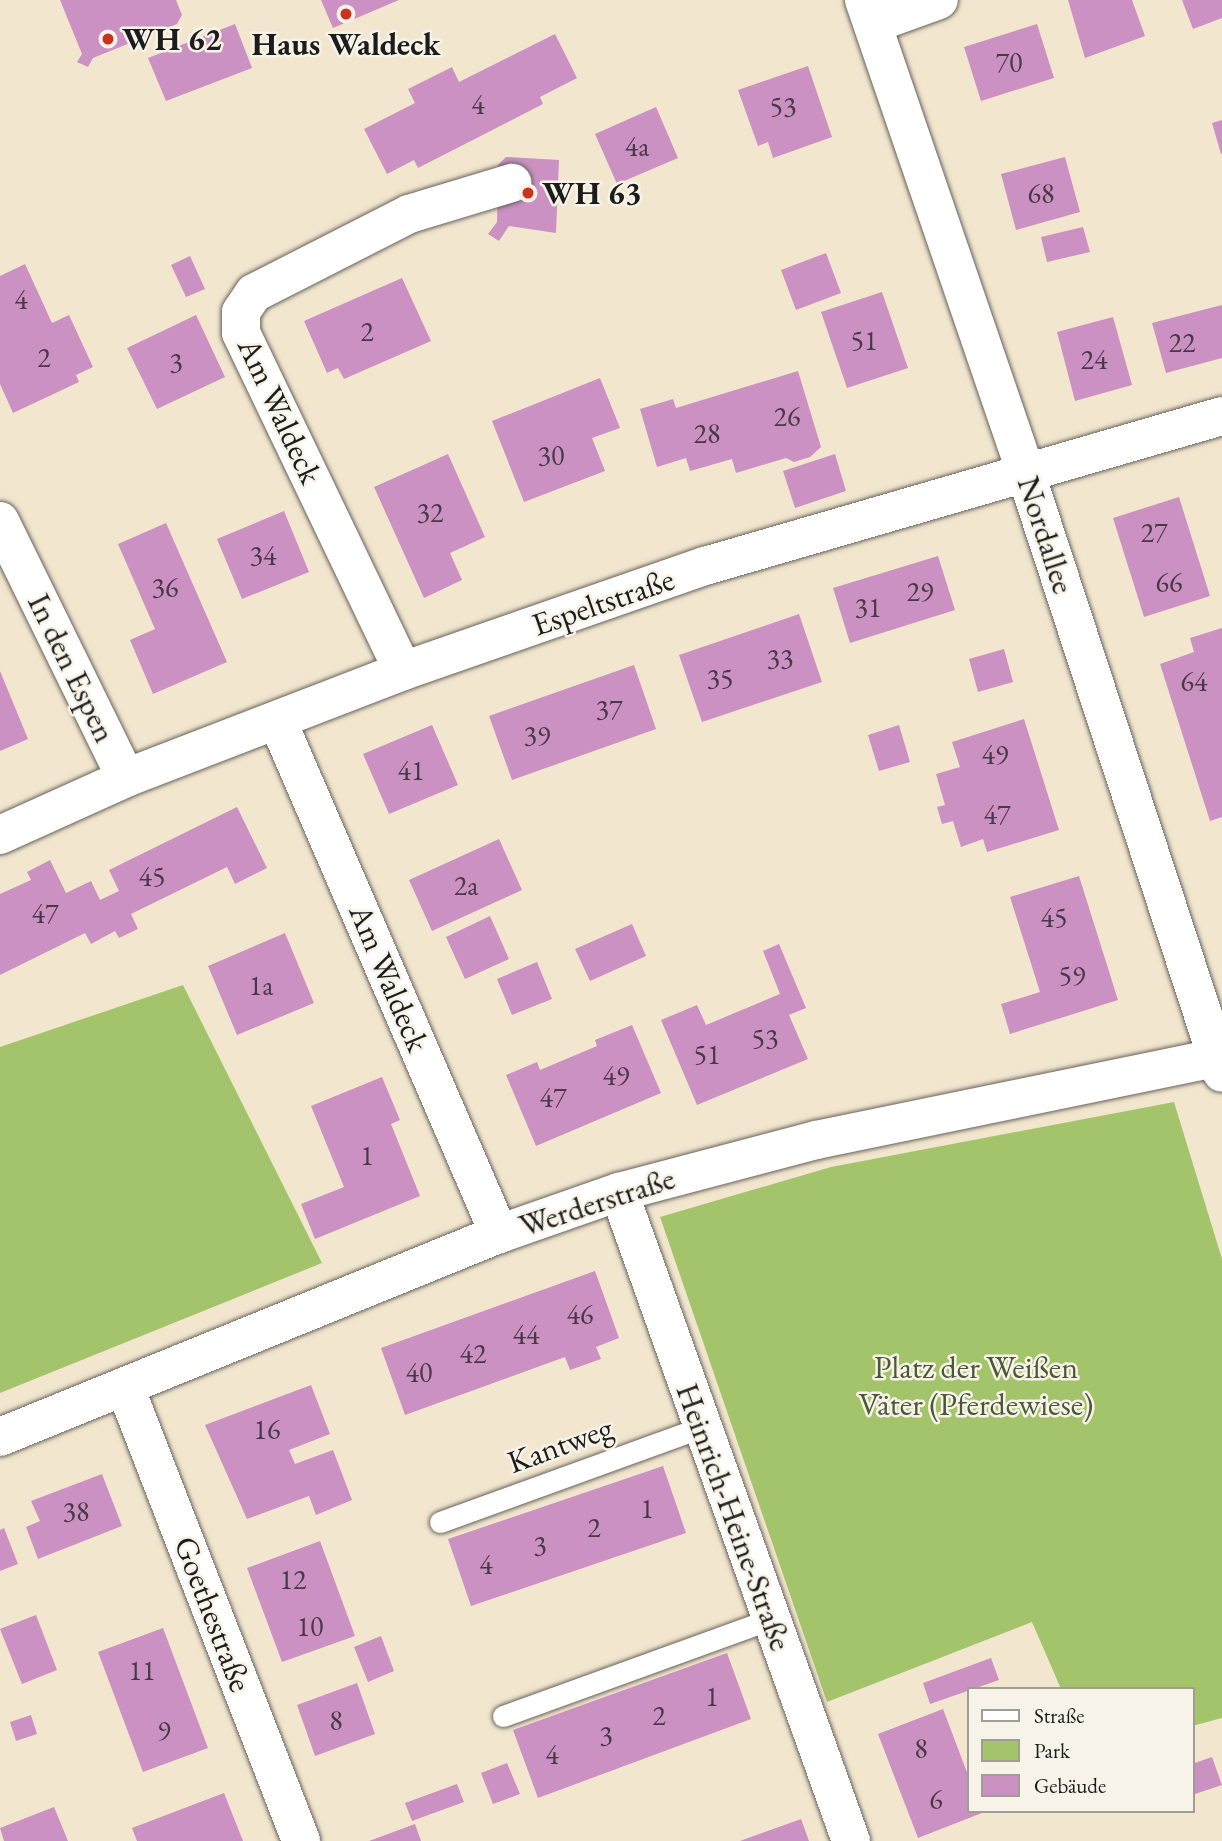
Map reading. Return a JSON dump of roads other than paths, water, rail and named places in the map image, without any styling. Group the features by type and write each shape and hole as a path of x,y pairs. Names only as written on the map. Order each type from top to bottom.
{"street":[{"path":"868,12 939,0"},
{"name":"Nordallee","path":"868,12 1026,471 1221,1063"},
{"name":"Am Waldeck","path":"403,671 241,333 241,312 254,293 409,214 512,183"},
{"name":"Espeltstraße","path":"0,835 126,778 278,722 403,671 705,566 1222,415"},
{"name":"In den Espen","path":"0,521 126,778"},
{"name":"Am Waldeck","path":"278,722 499,1234"},
{"name":"Werderstraße","path":"0,1437 499,1234 619,1192 816,1140 1221,1063"},
{"name":"Heinrich-Heine-Straße","path":"619,1192 851,1841"},
{"name":"Goethestraße","path":"125,1387 301,1841"}],"lane":[{"name":"Kantweg","path":"440,1522 702,1427"},
{"path":"503,1716 771,1619"}],"place":[{"name":"Haus Waldeck","path":"346,14"},
{"name":"WH 62","path":"108,39"},
{"name":"WH 63","path":"528,193"}],"park label":[{"name":"Platz der Weißen Väter (Pferdewiese)","path":"976,1386"}]}
